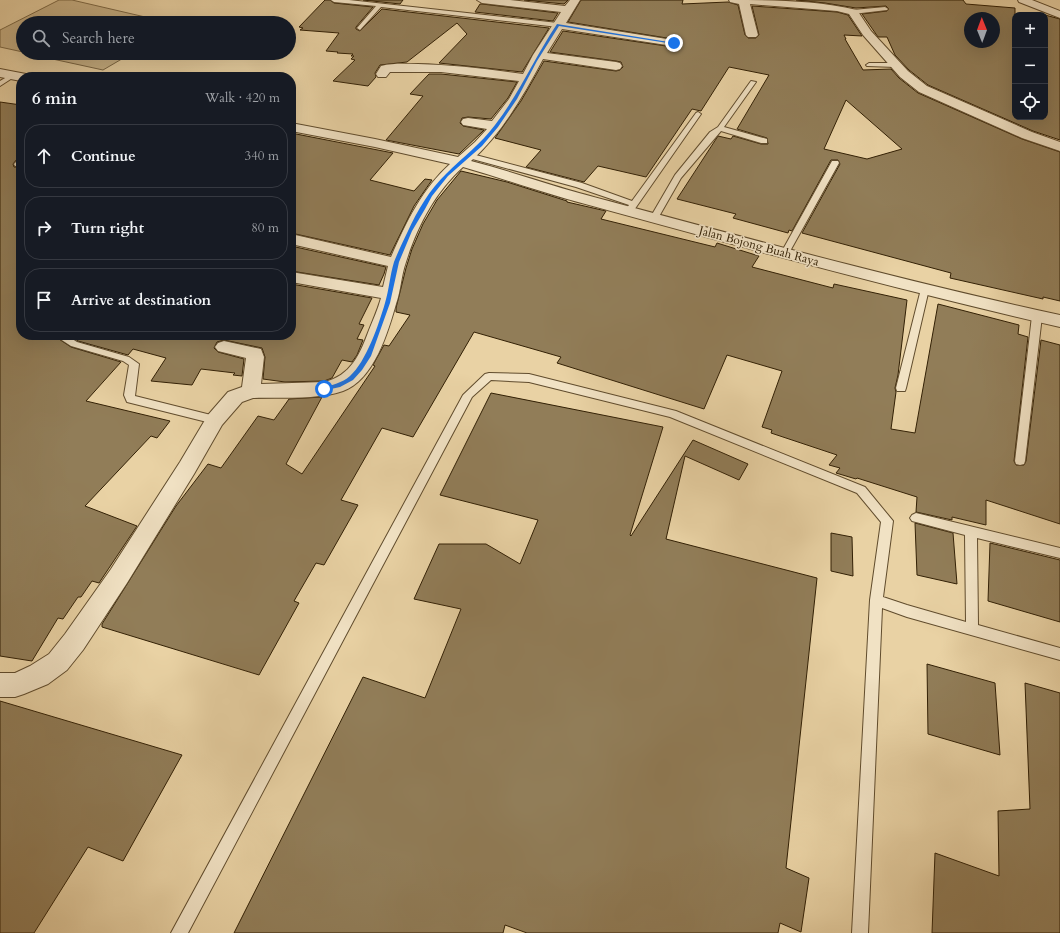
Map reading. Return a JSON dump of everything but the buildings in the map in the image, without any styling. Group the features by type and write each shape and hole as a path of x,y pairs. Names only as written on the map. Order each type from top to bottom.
{"street":[{"path":"482,0 572,5"},
{"path":"752,36 739,0 817,3 853,12 868,33 896,65 917,84 934,94 1060,147"},
{"path":"1023,0 1060,15"},
{"path":"0,685 15,685 39,675 58,662 74,642 119,576 187,468 215,420 235,397 251,391 324,389 338,386 351,378 360,369 368,356 390,294 397,262 410,231 430,195 446,175 488,137 515,99 539,55 572,5"},
{"path":"558,25 674,43"},
{"path":"539,55 616,66"},
{"path":"382,74 386,69 390,68 436,68 462,69 526,78"},
{"path":"0,73 16,76"},
{"path":"468,122 496,126"},
{"name":"Jalan Bojong Buah Raya","path":"296,128 464,159 632,208 654,218 785,254 1060,321"},
{"path":"296,240 397,262"},
{"path":"296,278 390,294"},
{"path":"224,347 254,353 255,357 251,391"}],"lane":[{"path":"334,0 558,25"},
{"path":"360,28 380,5"},
{"path":"853,12 885,9"},
{"path":"869,65 896,65"},
{"path":"0,84 16,77"},
{"path":"654,218 678,177 713,134 720,128 753,82"},
{"path":"632,208 698,114"},
{"path":"720,128 764,140"},
{"path":"785,254 835,163"},
{"path":"901,388 925,289"},
{"path":"1020,461 1037,316"},
{"path":"67,340 74,344 132,362 134,364 129,395 131,399 215,420"},
{"path":"179,933 468,395 490,376 529,378 672,414 861,490 887,521 876,600 860,933"},
{"path":"916,518 1060,553"},
{"path":"971,532 972,629"},
{"path":"876,600 1060,654"}],"shaded area":[{"path":"59,0 72,0 141,16 28,16"},
{"path":"16,22 16,50 0,47 0,30"},
{"path":"57,60 120,60 103,70"}],"route":[{"path":"324,389 338,386 351,378 360,369 368,356 388,303 397,262 410,231 430,195 446,175 488,137 515,99 535,61 558,25 674,43"}]}
